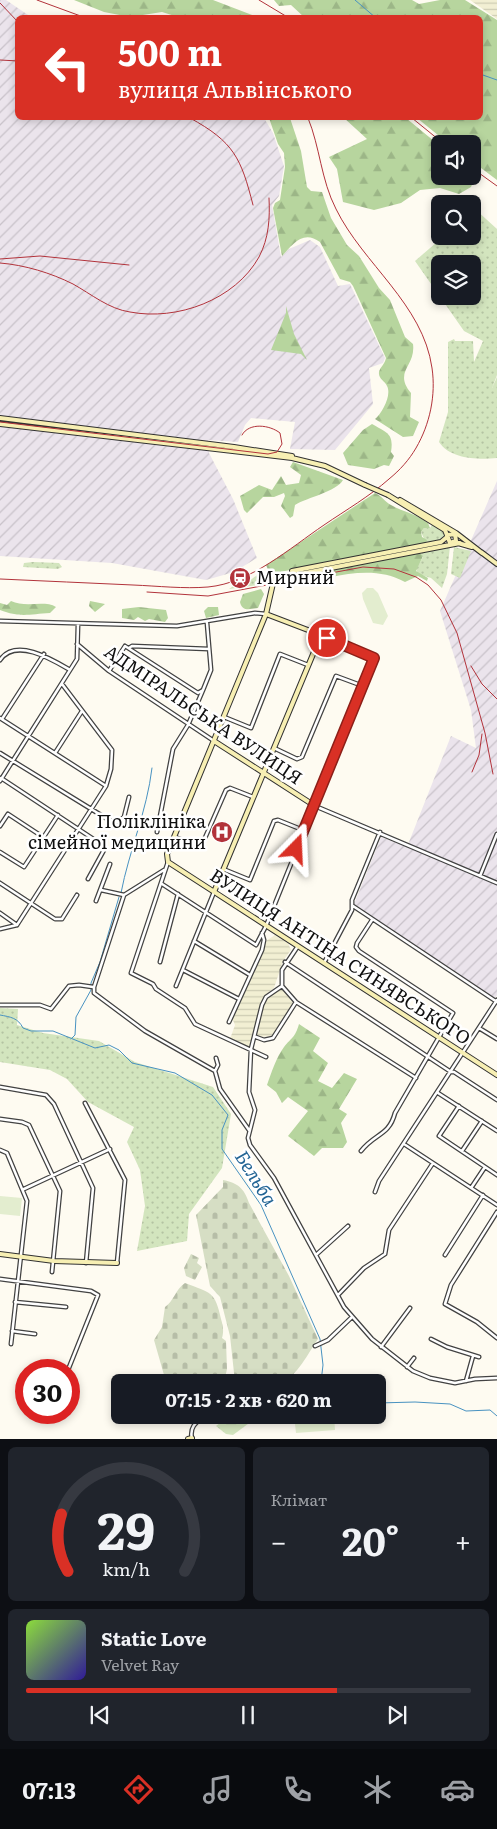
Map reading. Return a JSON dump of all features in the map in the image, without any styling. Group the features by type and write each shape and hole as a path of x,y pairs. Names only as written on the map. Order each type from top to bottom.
{"street":[{"path":"0,418 286,455 323,467 388,495 446,530 447,536 452,543"},
{"path":"0,424 292,458 323,467"},
{"path":"397,500 405,502 482,553"},
{"path":"266,1057 251,1049 245,1049 195,1024 185,1008 156,989 153,984 131,973 162,884 168,862 167,854 266,614 274,579 281,574 304,568 441,542 447,536 454,533"},
{"path":"452,543 457,540 454,533"},
{"path":"454,533 474,546"},
{"path":"274,579 452,543 468,544 497,564"},
{"path":"410,552 460,543"},
{"path":"0,621 177,626 255,613 266,614 374,658 315,806 303,830 266,926 256,945 162,884"},
{"path":"157,832 174,749 188,725 211,670 207,622"},
{"path":"78,624 77,660 0,779 102,844 104,850 88,879"},
{"path":"176,986 320,635"},
{"name":"АДМІРАЛЬСЬКА ВУЛИЦЯ","path":"78,644 109,671 188,725 315,806 497,883"},
{"path":"109,671 125,646 129,648 209,649"},
{"path":"129,648 198,693 203,690"},
{"path":"0,660 5,652 10,651 44,654 70,670"},
{"path":"44,654 1,718 106,786"},
{"path":"224,717 251,728 280,654 308,665"},
{"path":"274,748 300,759 336,676 363,686"},
{"path":"0,929 17,924 106,786 112,769 112,750 62,684"},
{"path":"55,753 82,711"},
{"path":"0,753 91,810 117,822 124,818 129,797"},
{"path":"174,837 200,847 226,790 230,788 253,797"},
{"path":"0,826 8,814 43,837"},
{"path":"0,852 24,867 58,815"},
{"path":"223,869 250,880 274,821 278,820 303,830"},
{"path":"324,963 353,906 352,900 380,832"},
{"path":"480,876 497,834"},
{"name":"ВУЛИЦЯ АНТІНА СИНЯВСЬКОГО","path":"168,862 497,1075"},
{"path":"96,901 110,864"},
{"path":"165,870 124,895 93,987 94,993 145,1031 215,1071 220,1089 249,1130"},
{"path":"0,883 55,920 62,919 77,895"},
{"path":"101,890 124,895"},
{"path":"160,962 178,894"},
{"path":"353,906 497,1001 375,1192"},
{"path":"0,913 17,924"},
{"path":"361,1151 370,1140 390,1128 396,1113 453,1013 357,949 357,943 372,920"},
{"path":"230,1022 239,998 262,950 264,940 262,933"},
{"path":"194,941 250,975"},
{"path":"298,946 282,970 282,986 296,1002 416,1078"},
{"name":"ВУЛИЦЯ АНТІНА СИНЯВСЬКОГО","path":"286,962 450,1072 454,1072 497,1100"},
{"path":"183,970 239,998"},
{"path":"0,1005 40,1005 51,1009 69,986 93,987"},
{"path":"282,986 266,997 257,1019 256,1037 251,1049 249,1092 255,1110 249,1130 250,1146 274,1178 317,1254 338,1296 352,1317 381,1347 413,1371 442,1381 455,1383 497,1378"},
{"path":"256,1037 264,1040 273,1038 296,1002"},
{"path":"479,1028 497,1039"},
{"path":"215,1071 218,1066 216,1058"},
{"path":"0,1087 50,1097 82,1162 93,1188 86,1262"},
{"path":"438,1093 497,1131"},
{"path":"0,1254 54,1261 117,1263 125,1184 123,1175 85,1103"},
{"path":"459,1106 439,1136 497,1174"},
{"path":"0,1119 22,1122 28,1125 60,1191 52,1272"},
{"path":"462,1151 482,1122"},
{"path":"404,1144 497,1205"},
{"path":"24,1189 110,1149"},
{"path":"0,1150 7,1153 24,1189 27,1200 11,1344"},
{"path":"338,1296 364,1268 386,1254 389,1230 433,1163"},
{"path":"471,1188 485,1167"},
{"path":"445,1255 483,1195"},
{"path":"497,1212 452,1285 445,1304 477,1322 497,1338"},
{"path":"317,1254 348,1226"},
{"path":"0,1279 91,1291 98,1295 72,1359"},
{"path":"15,1302 66,1307"},
{"path":"381,1347 410,1308"},
{"path":"316,1345 328,1340 352,1317"},
{"path":"12,1331 34,1334"},
{"path":"431,1339 479,1357"},
{"path":"466,1381 473,1356"},
{"path":"407,1366 414,1358"},
{"path":"191,1439 191,1431 194,1424"}],"shaded area":[{"path":"0,0 6,0 28,15 15,15 15,120 265,120 273,133 284,166 279,196 272,205 281,257 289,249 310,240 320,247 338,286 350,284 385,358 383,363 369,368 373,404 335,450 290,449 295,422 251,418 245,425 238,442 208,440 209,453 233,499 257,558 234,572 206,580 112,563 0,556"},
{"path":"470,0 497,0 497,19"},
{"path":"497,481 497,995 495,998 354,904 381,837 407,847 451,736 476,748 471,710 440,611"},
{"path":"275,935 288,943 291,950 283,961 274,988 265,995 260,1005 250,1045 247,1048 230,1039 235,1025 232,1018 266,941"},
{"path":"282,989 293,1003 272,1036 259,1037 256,1034 258,1019 263,1006 268,996"}],"green space":[{"path":"74,0 213,0 252,15 172,15 162,12 143,15 120,15 104,12"},
{"path":"274,0 412,0 419,4 440,0 465,0 497,20 497,180 481,168 481,135 438,135 419,120 483,120 483,15 302,15 291,5 279,6"},
{"path":"270,120 291,120 301,151 307,187 311,191 322,192 331,218 347,245 359,256 379,288 390,300 405,337 413,344 413,352 404,379 411,393 410,417 419,422 413,436 403,437 375,419 381,413 388,394 387,386 379,374 386,358 353,286 350,282 340,279 320,242 314,238 308,237 298,240 282,256 273,208 275,203 280,200 285,167 284,153 278,144"},
{"path":"346,120 408,120 431,139 431,185 472,185 459,194 440,188 420,190 401,203 374,210 343,202 337,169 329,157 367,139"},
{"path":"481,214 497,229 497,375 492,388 497,377 497,458 481,459 457,455 444,448 439,442 448,412 448,342 454,339 455,341 473,341 474,362 483,341 464,331 446,305 481,305 481,255 431,255 431,284 415,261 434,245 481,245"},
{"path":"286,306 294,334 307,360 301,354 271,350 286,313"},
{"path":"372,424 390,437 391,452 394,456 389,466 384,465 374,469 348,465 343,453 363,430"},
{"path":"293,462 343,480 334,488 295,505 293,516 290,518 281,506 285,496 284,493 274,497 263,497 247,513 244,510 240,496 259,485 272,490 281,476 286,485 299,483 301,475 290,467"},
{"path":"375,493 391,505 428,523 430,528 424,528 421,532 422,537 427,540 426,543 270,574 266,565"},
{"path":"433,523 445,531 445,535 438,541 426,543 421,532 424,528 430,528"},
{"path":"450,546 447,574 442,588 431,578 418,574 416,569 423,557 420,553"},
{"path":"454,547 471,551 460,578 451,574"},
{"path":"420,553 423,556 416,571 428,578 427,581 418,576 405,582 392,576 378,573 336,576 295,585 286,578"},
{"path":"24,563 59,563 62,567 58,569 23,567"},
{"path":"261,572 260,584 229,589 238,583 248,582"},
{"path":"367,588 373,588 378,593 388,616 383,625 373,623 363,599 362,593"},
{"path":"261,589 264,594 258,608 244,609 240,602 243,594"},
{"path":"11,601 22,604 46,604 56,607 50,613 31,615 19,615 0,610 0,603 7,605"},
{"path":"90,601 105,604 95,612 89,606"},
{"path":"139,607 166,610 168,618 165,622 149,619 145,621 138,617 134,620 122,618 122,609"},
{"path":"208,607 218,607 219,615 206,618 204,611"},
{"path":"0,1008 18,1009 17,1025 43,1033 99,1041 135,1062 213,1087 231,1114 222,1168 189,1214 187,1241 137,1251 145,1206 140,1170 127,1142 134,1127 88,1102 67,1079 50,1070 0,1062"},
{"path":"299,1024 320,1038 313,1051 328,1063 318,1081 332,1088 344,1073 357,1079 339,1109 347,1114 341,1123 347,1142 343,1148 322,1148 314,1156 288,1136 308,1111 288,1097 282,1103 276,1092 267,1085 274,1065 284,1047 295,1035"},
{"path":"223,1180 240,1187 245,1194 289,1276 318,1339 294,1374 234,1374 230,1336 220,1297 210,1286 196,1215 223,1187"},
{"path":"0,1196 22,1198 20,1216 0,1214"},
{"path":"191,1254 199,1258 197,1263 202,1267 195,1280 186,1276 184,1268"},
{"path":"185,1283 206,1291 214,1298 223,1326 222,1338 226,1341 226,1374 164,1374 154,1340 162,1327 165,1307 171,1302"},
{"path":"219,1424 248,1424 233,1435 226,1434 216,1426"},
{"path":"295,1424 335,1424 335,1430 296,1433"}],"waterway":[{"path":"355,0 372,15"},
{"path":"483,75 497,80"},
{"path":"121,893 150,784 152,768"},
{"path":"71,1039 75,1035 76,1017 91,990 91,983 100,962 119,897"},
{"name":"Бельба","path":"0,1015 14,1018 23,1028 31,1031 53,1031 95,1048 109,1045 119,1050 132,1063 175,1073 212,1095 228,1115 222,1130 222,1149 261,1205 320,1339 323,1365 322,1374"},
{"name":"Бельба","path":"386,1403 450,1404 466,1411 490,1410 497,1416"}],"tram line":[{"path":"0,422 268,454 277,452 282,444 280,433 271,428 260,426 249,428 242,435"}],"railway":[{"path":"37,0 78,15"},
{"path":"259,0 284,15"},
{"path":"0,3 15,19"},
{"path":"0,60 15,61"},
{"path":"193,120 217,135 234,153 244,175 253,205"},
{"path":"0,579 180,588 208,587 224,584 255,572 284,554 382,485 407,461 421,439 431,409 433,378 426,345 417,324 405,304 361,248 336,209 327,187 309,120"},
{"path":"414,120 433,135"},
{"path":"481,174 497,186"},
{"path":"0,263 38,270 56,276 107,304 122,310 148,314 185,310 220,296 248,272 259,257 265,243 269,220 269,198"},
{"path":"0,259 40,256 129,265"},
{"path":"147,592 208,596 363,567 394,569 416,577 428,585 441,600 457,633 485,733 493,774"},
{"path":"471,666 482,684 497,699"},
{"path":"472,772 479,755 482,734"}],"place":[{"name":"Мирний","path":"240,578"},
{"name":"Поліклініка сімейної медицини","path":"222,832"}],"route":[{"path":"296,849 374,658 327,638"}]}
